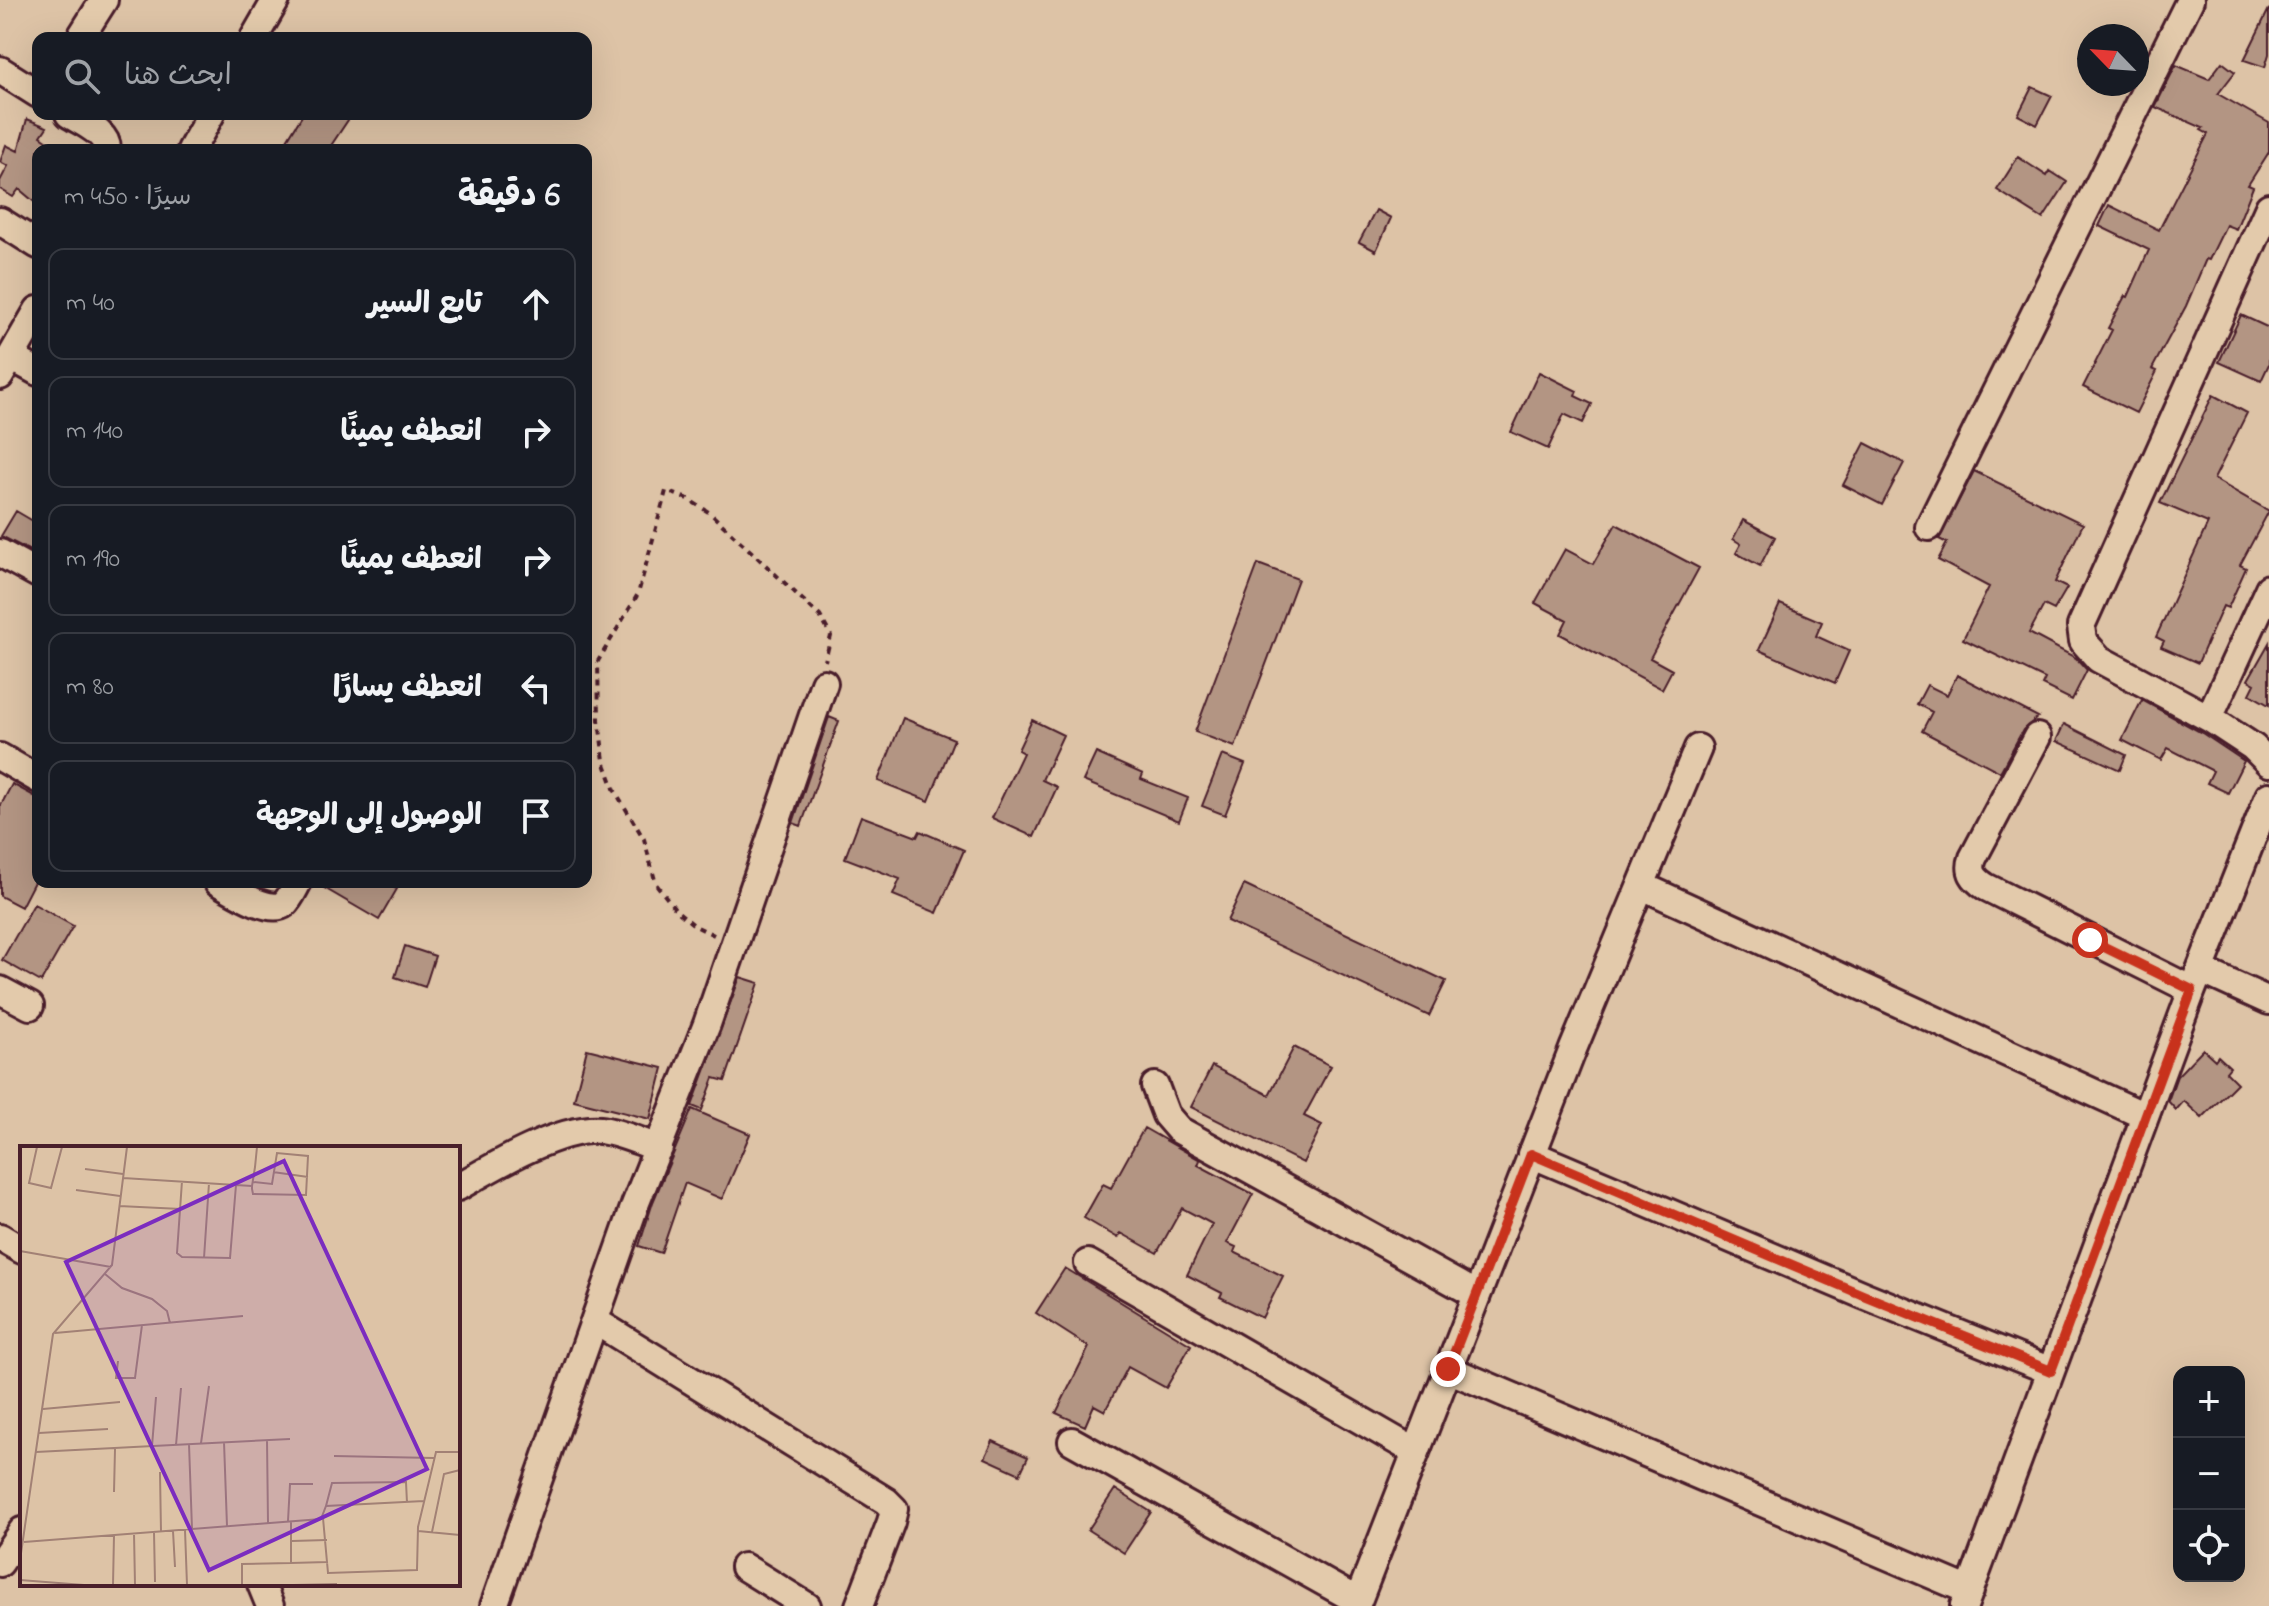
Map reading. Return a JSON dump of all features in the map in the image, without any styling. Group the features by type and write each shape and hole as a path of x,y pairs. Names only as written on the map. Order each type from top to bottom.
{"street":[{"path":"84,32 104,0"},
{"path":"257,32 276,0"},
{"path":"1929,527 2190,0"},
{"path":"0,70 32,90"},
{"path":"79,120 104,136 108,144"},
{"path":"194,144 208,120"},
{"path":"2269,207 2081,626 2083,641 2099,659 2209,718 2253,747 2269,763"},
{"path":"0,221 32,241"},
{"path":"32,320 5,366 32,371"},
{"path":"0,553 32,571"},
{"path":"2209,718 2269,588"},
{"path":"494,1606 635,1205 707,1024 824,683"},
{"path":"2037,737 1973,858 1970,869 1973,877 1986,887 2196,980 2269,1001"},
{"path":"1072,1441 1357,1603 1531,1154 1698,748"},
{"path":"1,761 32,776"},
{"path":"1448,1369 1967,1599 2196,980 2269,796"},
{"path":"1642,886 2145,1116"},
{"path":"231,888 274,908 283,904 294,888"},
{"path":"0,990 30,1006"},
{"path":"1155,1086 1166,1115 1179,1130 1477,1295"},
{"path":"460,1186 550,1140 580,1131 616,1133 659,1148"},
{"path":"1531,1154 2051,1371"},
{"path":"0,1237 20,1249"},
{"path":"1088,1263 1416,1452"},
{"path":"595,1321 886,1501 894,1509 859,1606"},
{"path":"0,1563 20,1534"},
{"path":"744,1567 807,1606"},
{"path":"262,1586 270,1606"}],"path":[{"path":"734,945 695,926 676,910 656,884 644,839 615,791 604,761 599,720 598,661 638,594 666,491 688,499 710,513 820,616 831,636 824,683"}],"building":[{"path":"2269,9 2269,54 2265,67 2244,60"},
{"path":"2222,62 2235,72 2218,94 2269,123 2269,152 2248,185 2253,187 2236,229 2226,225 2209,260 2206,259 2186,306 2152,369 2157,371 2136,413 2083,387 2112,330 2108,328 2125,296 2128,297 2149,250 2099,226 2109,205 2159,230 2208,134 2201,130 2203,128 2155,107 2176,65 2209,79"},
{"path":"2032,87 2052,96 2037,125 2018,115"},
{"path":"27,119 47,127 41,136 52,144 32,144 32,200 19,189 13,197 0,189 0,181 8,166 0,162 6,145 18,151"},
{"path":"299,120 348,120 332,144 285,144"},
{"path":"2018,157 2047,176 2050,171 2067,182 2043,219 1997,190"},
{"path":"1376,210 1391,218 1376,251 1359,242"},
{"path":"2241,315 2269,328 2269,364 2261,381 2219,362"},
{"path":"1539,372 1577,391 1575,396 1592,404 1583,423 1564,414 1548,449 1511,432"},
{"path":"2213,395 2247,413 2214,479 2269,511 2240,565 2246,568 2228,608 2223,606 2198,663 2161,647 2164,641 2156,637 2208,523 2160,503"},
{"path":"1865,443 1904,463 1882,505 1843,485"},
{"path":"1974,471 2083,524 2055,582 2067,588 2054,610 2044,605 2029,633 2076,658 2087,670 2072,700 2042,685 2045,679 1963,639 1989,587 1938,560 1947,543 1939,539"},
{"path":"16,511 32,520 32,552 1,536"},
{"path":"1743,520 1775,537 1760,566 1736,553 1741,544 1733,539"},
{"path":"1616,524 1699,568 1650,658 1672,670 1662,689 1560,634 1567,620 1535,603 1565,549 1593,564"},
{"path":"1258,564 1298,579 1235,747 1195,732"},
{"path":"1780,604 1822,622 1816,636 1849,651 1835,683 1759,650"},
{"path":"2269,643 2269,705 2250,694 2255,684 2248,680"},
{"path":"1957,675 2038,717 2023,730 2000,772 1922,731 1932,712 1917,704 1927,685 1947,695"},
{"path":"2142,700 2202,733 2244,761 2228,793 2207,783 2213,771 2168,748 2161,760 2122,740"},
{"path":"829,717 839,721 801,826 793,823"},
{"path":"903,718 954,739 929,801 878,781"},
{"path":"1032,720 1063,735 1042,780 1057,787 1034,837 992,818 1023,753 1018,750"},
{"path":"2064,724 2126,755 2120,770 2056,741"},
{"path":"1096,753 1143,774 1141,779 1188,798 1179,821 1083,781"},
{"path":"1222,755 1245,764 1225,815 1202,806"},
{"path":"12,784 32,795 32,886 21,907 0,896 0,807"},
{"path":"861,816 917,837 920,831 964,850 937,913 893,895 900,879 845,858"},
{"path":"1244,885 1446,981 1429,1016 1227,921"},
{"path":"324,888 397,889 379,920"},
{"path":"34,904 73,926 41,982 2,960"},
{"path":"405,946 435,956 425,987 395,977"},
{"path":"740,977 759,983 725,1081 714,1078 702,1110 692,1106"},
{"path":"1294,1047 1331,1066 1304,1116 1322,1125 1303,1163 1191,1107 1212,1066 1269,1095"},
{"path":"587,1049 663,1068 650,1119 574,1100"},
{"path":"2203,1049 2215,1060 2218,1056 2230,1067 2226,1072 2237,1083 2202,1118 2184,1101 2176,1110 2168,1101 2177,1076"},
{"path":"692,1109 750,1134 722,1199 685,1183 661,1253 639,1246 653,1202"},
{"path":"1144,1128 1200,1160 1198,1165 1253,1194 1227,1243 1236,1247 1234,1252 1283,1276 1262,1318 1220,1297 1222,1293 1187,1275 1212,1224 1182,1208 1157,1253 1121,1233 1118,1238 1084,1218 1103,1184 1111,1188"},
{"path":"1065,1268 1191,1345 1166,1388 1128,1367 1105,1411 1094,1405 1085,1426 1056,1413 1089,1347 1036,1313"},
{"path":"993,1441 1028,1457 1020,1474 985,1458"},
{"path":"1115,1489 1151,1512 1124,1553 1088,1530"}],"route":[{"path":"1448,1369 1531,1154 2051,1371 2192,990 2090,940"}]}
